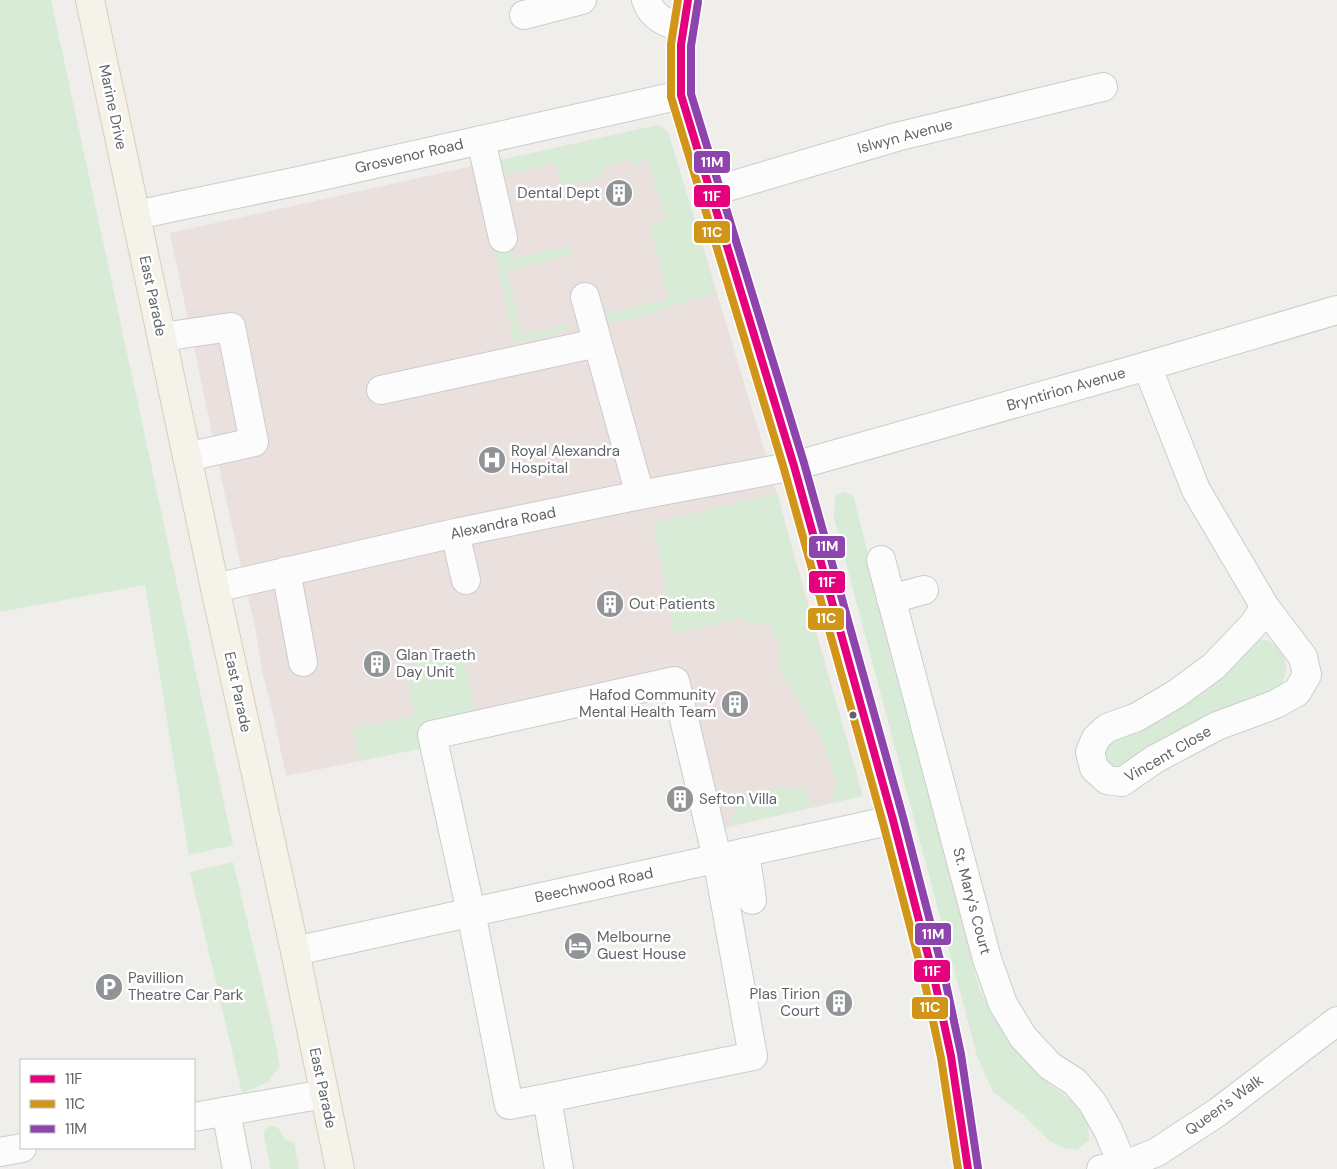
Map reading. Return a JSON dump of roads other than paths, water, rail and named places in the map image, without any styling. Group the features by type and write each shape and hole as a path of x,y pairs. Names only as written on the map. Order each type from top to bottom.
{"main road":[{"name":"Marine Drive","path":"90,0 136,215"},
{"path":"688,0 682,45 681,95 794,466 893,820 937,992 951,1056 966,1169"},
{"name":"East Parade","path":"136,215 215,588 295,951 340,1169"}],"street":[{"path":"524,15 582,0"},
{"path":"646,0 649,9 662,22 684,28"},
{"name":"Islwyn Avenue","path":"710,192 896,137 1103,87"},
{"name":"Grosvenor Road","path":"136,215 308,179 681,95"},
{"path":"481,140 503,238"},
{"path":"585,297 640,494"},
{"name":"Bryntirion Avenue","path":"794,466 1337,310"},
{"path":"162,337 230,327 254,442 187,457"},
{"path":"381,390 598,342"},
{"name":"Vincent Close","path":"1147,366 1196,490 1265,607 1303,657 1307,675 1297,692 1276,704 1217,726 1155,759 1122,782 1107,780 1094,768 1090,752 1096,738 1107,728 1137,717 1160,703 1214,666 1252,625 1265,607"},
{"name":"Alexandra Road","path":"215,588 286,570 640,494 794,466"},
{"path":"455,533 466,580"},
{"name":"St. Mary's Court","path":"881,560 987,959 1003,1004 1023,1037 1036,1052 1050,1066 1075,1082 1092,1102 1108,1130 1112,1168"},
{"path":"286,570 303,662"},
{"path":"891,599 924,590"},
{"path":"731,850 753,1056 509,1106 471,912 432,734 675,681 731,850 752,900"},
{"name":"Beechwood Road","path":"295,951 471,912 731,850 893,820"},
{"name":"Queen's Walk","path":"1112,1168 1157,1152 1218,1112 1337,1021"},
{"path":"195,1117 324,1094"},
{"path":"547,1098 559,1169"},
{"path":"226,1111 237,1169"},
{"path":"0,1152 20,1148"}],"place":[{"name":"Dental Dept","path":"619,193"},
{"name":"Royal Alexandra Hospital","path":"492,460"},
{"name":"Out Patients","path":"610,604"},
{"name":"Glan Traeth Day Unit","path":"377,664"},
{"name":"Hafod Community Mental Health Team","path":"735,704"},
{"name":"Sefton Villa","path":"680,799"},
{"name":"Melbourne Guest House","path":"578,946"},
{"name":"Pavillion Theatre Car Park","path":"109,987"},
{"name":"Plas Tirion Court","path":"839,1003"}]}
